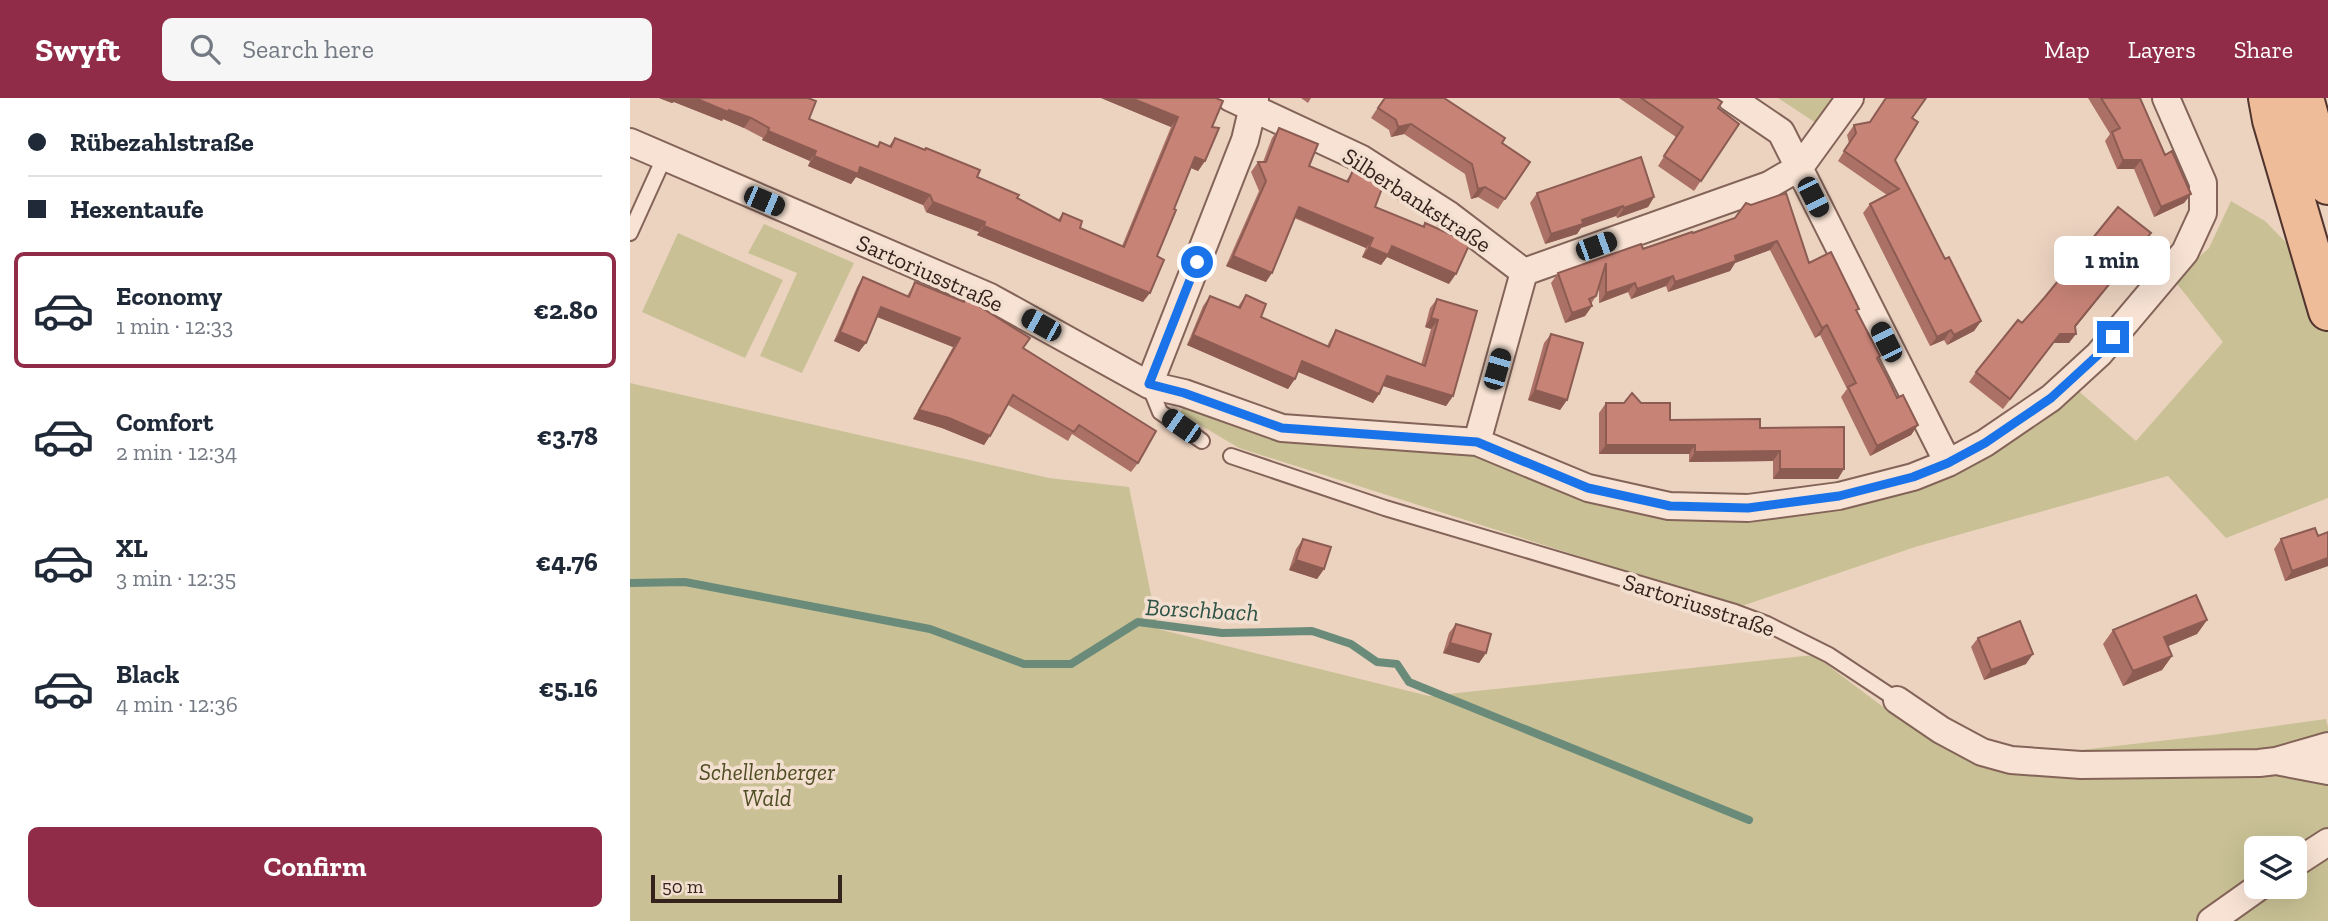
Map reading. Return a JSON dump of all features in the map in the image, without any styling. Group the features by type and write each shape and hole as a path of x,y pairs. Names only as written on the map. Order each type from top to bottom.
{"main road":[{"path":"2268,98 2272,120 2328,311"},
{"path":"2304,98 2328,185"}],"street":[{"path":"1731,98 1781,132 1948,463"},
{"path":"1477,442 1524,272 1769,185 1800,167 1850,98"},
{"name":"Sartoriusstraße","path":"630,142 990,297 1149,384 1184,393 1282,428 1477,442 1588,488 1670,506 1748,508 1839,496 1913,477 1948,463 1985,443 2051,398 2099,354 2185,252 2203,213 2203,183 2166,98"},
{"path":"1149,384 1245,140 1246,102"},
{"name":"Silberbankstraße","path":"1246,102 1360,158 1449,215 1524,272"},
{"name":"Sartoriusstraße","path":"1897,700 1941,730 1982,752 2011,761 2081,765 2259,763 2276,761 2328,746"},
{"name":"Sartoriusstraße","path":"2276,761 2328,771"},
{"path":"2307,856 2328,842"},
{"path":"2211,921 2244,898"}],"lane":[{"path":"630,233 664,158"},
{"path":"1149,384 1160,412 1202,441"},
{"name":"Sartoriusstraße","path":"1231,456 1398,512 1745,616 1829,655 1897,700"}],"green space":[{"path":"1778,98 1833,98 1816,123"},
{"path":"2231,201 2265,221 2313,270 2328,317 2328,498 2226,538 2168,476 1915,547 1739,607 1239,448 1180,413 1187,401 1463,449 1578,495 1844,506 2074,387 2136,441 2223,342 2174,280 2209,248"},
{"path":"764,224 854,263 802,373 760,356 797,273 748,253"},
{"path":"678,233 783,280 745,358 642,312"},
{"name":"Schellenberger Wald","path":"630,383 1049,478 1129,487 1158,629 1429,696 1814,655 1882,706 1985,761 2326,719 2328,921 630,921"}],"building":[{"path":"695,98 808,98 816,101 809,119 878,147 880,142 891,147 895,138 925,150 926,148 980,170 977,177 1019,195 1017,198 1060,221 1063,213 1082,221 1080,228 1124,247 1178,117 1131,98 1216,98 1223,101 1212,127 1219,128 1205,161 1195,157 1174,209 1176,210 1157,256 1164,260 1150,293 984,226 985,222 933,202 930,195 860,167 858,174 814,156 816,151 768,131 769,128 751,118"},
{"path":"1385,98 1444,98 1505,138 1502,143 1530,162 1505,199 1485,187 1478,189 1472,164 1411,124 1398,127 1396,120 1378,108"},
{"path":"1641,98 1716,98 1722,102 1718,108 1739,124 1701,181 1664,156 1683,127"},
{"path":"1886,98 1926,98 1912,118 1918,122 1895,160 1945,259 1949,257 1981,321 1954,335 1951,330 1937,337 1870,204 1899,189 1844,151 1856,133 1854,125 1870,122"},
{"path":"2101,98 2140,98 2165,155 2172,151 2191,194 2161,207 2141,160 2123,160 2112,132 2120,128"},
{"path":"1279,128 1318,144 1309,166 1348,182 1353,170 1384,183 1375,207 1424,227 1425,223 1470,243 1456,274 1392,246 1388,255 1369,247 1373,238 1299,207 1272,273 1233,256 1266,181 1258,162 1266,162"},
{"path":"1641,157 1654,197 1582,220 1583,224 1551,234 1537,193"},
{"path":"1786,193 1809,263 1831,252 1897,398 1903,395 1918,425 1877,446 1848,387 1856,383 1827,325 1822,328 1777,241 1735,256 1736,261 1675,282 1673,276 1637,289 1635,283 1606,293 1606,263 1596,296 1589,299 1592,306 1572,313 1558,273 1641,244 1643,249 1693,233 1735,218 1746,203 1751,205"},
{"path":"2118,207 2151,233 2075,326 2076,334 2060,334 2010,399 1976,372 2018,320 2022,323 2045,297"},
{"path":"863,277 909,297 915,282 964,302 966,298 1030,338 1023,348 1156,431 1138,463 1079,425 1074,432 1013,395 990,436 949,418 919,410 960,338 881,307 866,343 840,332"},
{"path":"1246,295 1266,304 1261,317 1329,347 1336,330 1425,366 1438,320 1431,318 1437,299 1477,311 1453,396 1387,376 1379,394 1302,361 1295,379 1193,335 1210,296 1240,308"},
{"path":"1551,334 1583,343 1567,400 1535,390"},
{"path":"1632,393 1641,403 1670,403 1670,420 1760,419 1760,428 1844,427 1844,469 1780,469 1780,451 1695,452 1695,445 1606,445 1606,403 1624,403"},
{"path":"2315,528 2318,536 2328,532 2328,558 2292,571 2281,539"},
{"path":"1303,539 1331,547 1324,569 1296,560"},
{"path":"2196,595 2207,620 2164,637 2172,656 2133,671 2113,630"},
{"path":"2020,621 2033,654 1991,670 1978,638"},
{"path":"1456,624 1491,634 1486,653 1450,643"}],"waterway":[{"name":"Borschbach","path":"630,583 685,582 930,629 1024,664 1071,664 1138,622 1222,633 1312,631 1351,644 1377,662 1397,664 1409,682 1749,820"}],"route":[{"path":"1197,262 1149,384 1184,393 1282,428 1477,442 1588,488 1670,506 1748,508 1839,496 1913,477 1948,463 1985,443 2051,398 2099,354 2113,337"}]}
